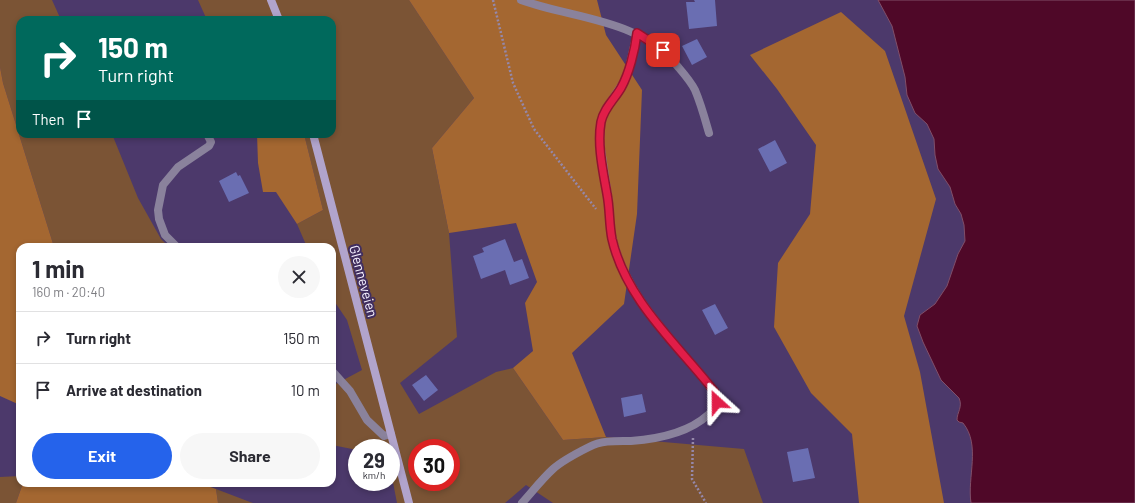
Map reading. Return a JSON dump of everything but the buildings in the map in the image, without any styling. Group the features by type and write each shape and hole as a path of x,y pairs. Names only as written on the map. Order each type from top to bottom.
{"main road":[{"path":"271,0 277,16"},
{"name":"Glenneveien","path":"314,138 409,503"}],"street":[{"path":"521,0 537,6 617,26 637,33 663,50 688,78 699,100 709,133"},
{"path":"522,503 553,468 590,446 604,442 634,440 671,434 694,426 700,422 714,409 717,402 716,396 705,379 640,301 626,276 612,240 609,204 600,142 601,122 605,110 627,77 637,33"},
{"path":"173,243 165,235 159,219 158,210 163,184 178,167 209,146 211,142 209,138"},
{"path":"336,376 350,391 367,420 384,436 391,434"}],"path":[{"path":"493,0 513,83 534,129 610,227"},
{"path":"694,426 692,479 706,503"}],"shaded area":[{"path":"0,0 52,0 59,16 16,16 16,125 3,83 0,67"},
{"path":"198,0 409,0 474,98 432,148 449,233 457,337 400,383 419,414 496,372 513,368 563,440 606,437 744,449 763,503 553,503 526,485 505,503 397,503 395,491 400,491 400,439 348,439 348,448 336,446 336,384 362,370 347,320 336,304 336,243 305,243 297,224 323,210 305,138 336,138 336,16 205,16"},
{"path":"409,0 597,0 606,35 642,90 637,214 624,304 572,353 606,437 563,440 513,368 533,351 525,303 537,282 516,223 449,233 432,148 474,98"},
{"path":"878,0 1135,0 1135,503 971,503 971,441 963,423 957,420 960,401 959,398 941,380 917,326 920,315 935,304 947,286 958,254 965,241 964,225 950,187 938,169 934,139 927,124 915,113 907,95 905,77 892,26"},
{"path":"841,12 885,51 936,199 904,316 920,372 944,503 859,503 852,434 811,393 774,327 778,263 810,214 816,145 777,89 750,55"},
{"path":"0,67 3,83 16,125 16,138 20,138 53,243 16,243 16,403 0,396"},
{"path":"20,138 114,138 138,198 161,239 165,243 53,243"},
{"path":"257,138 305,138 323,210 297,224 276,192 263,192 258,163"},
{"path":"16,476 16,487 22,487 16,503 0,503 0,477"},
{"path":"22,487 210,487 216,489 218,503 16,503"},
{"path":"216,489 250,502 253,503 218,503"}],"route":[{"path":"663,50 637,33 627,77 620,90 605,110 601,122 600,142 609,204 610,227 612,240 618,258 640,301 714,391 717,402"}]}
